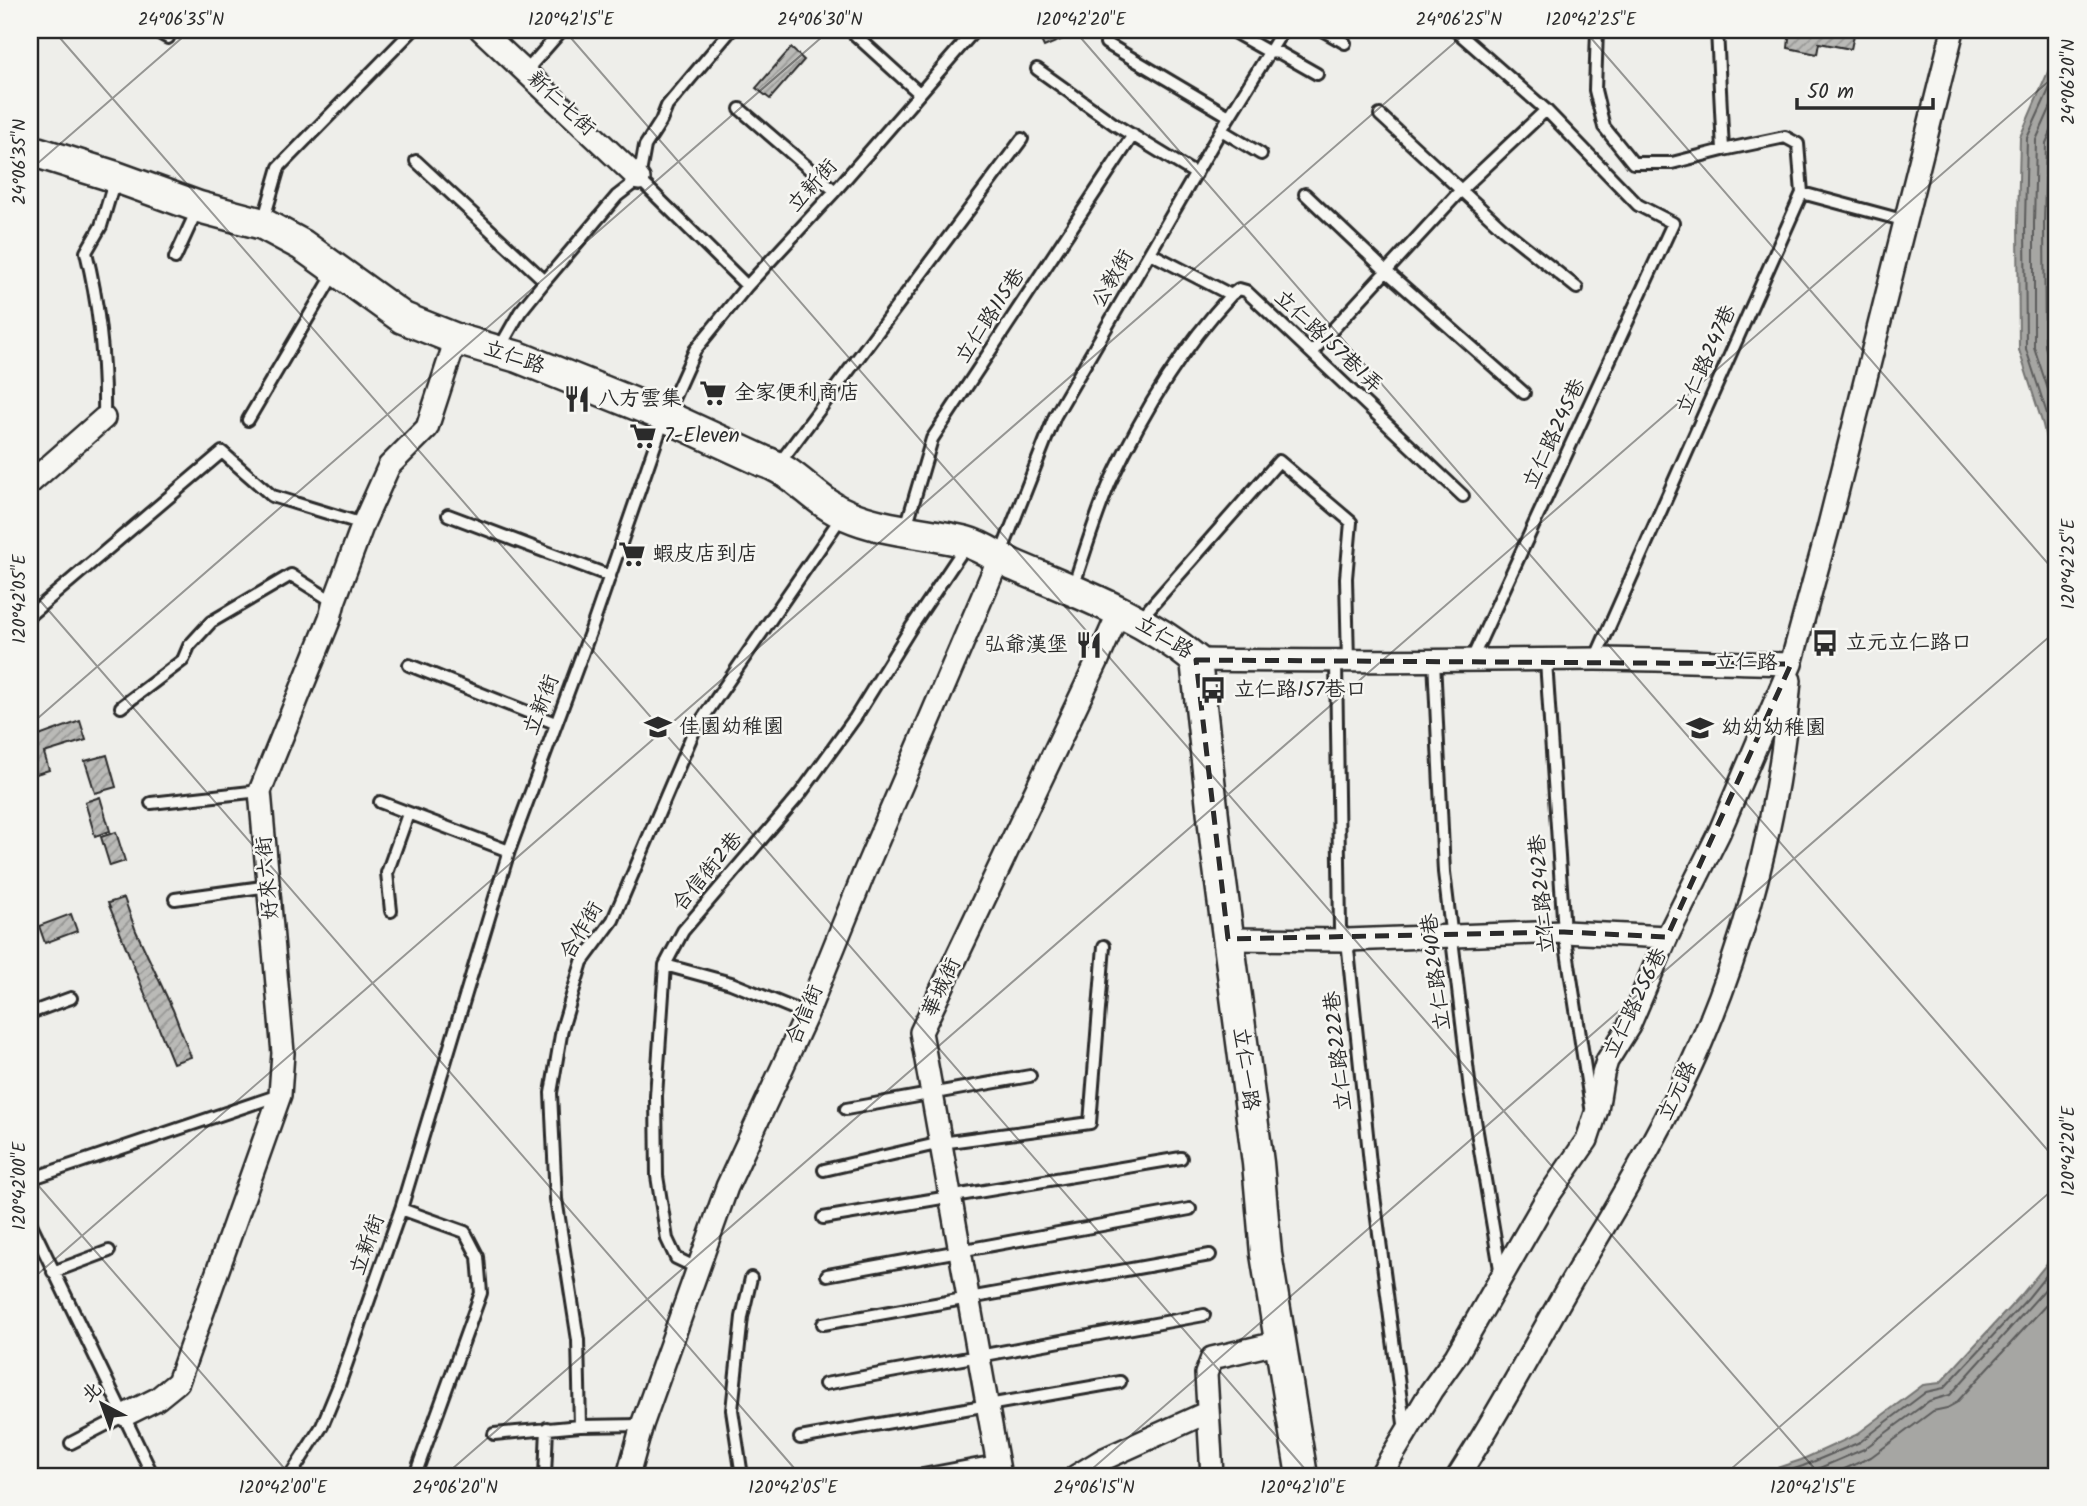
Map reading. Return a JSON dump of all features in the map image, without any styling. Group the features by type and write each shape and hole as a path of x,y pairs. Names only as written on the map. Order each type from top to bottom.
{"street":[{"name":"新仁七街","path":"481,30 639,179"},
{"name":"立仁路","path":"30,150 199,207 263,224 302,245 403,318 456,339 518,357 665,416 778,466 844,514 865,522 969,542 1129,616 1177,644 1196,660 1342,662 1595,659 1791,664 1829,529 1953,30"},
{"name":"好來六街","path":"125,1415 158,1399 178,1382 280,1095 283,1053 260,791 330,618 363,524 389,466 427,428 456,339"},
{"path":"30,482 104,418"},
{"name":"合信街","path":"628,1476 642,1425 727,1187 807,1014 864,873 999,558"},
{"name":"華城街","path":"999,1469 921,1032 1097,662 1129,616"},
{"name":"立仁一路","path":"1196,660 1228,939 1258,1163 1266,1254 1302,1476"},
{"name":"立仁路256巷","path":"1380,1476 1545,1201 1587,1140 1607,1060 1629,1026 1718,834 1791,664"},
{"name":"立元路","path":"1458,1476 1525,1366 1633,1175 1673,1102 1701,1043 1729,971 1760,866 1782,759 1791,664"},
{"path":"1228,939 1346,940 1564,932 1668,937"},
{"path":"1212,1476 1206,1374 1212,1358 1281,1342"},
{"path":"1076,1476 1104,1459 1208,1412"}],"lane":[{"path":"154,30 168,38"},
{"path":"263,224 279,167 414,30"},
{"path":"526,71 562,30"},
{"path":"498,351 520,312 545,281 617,196 639,179 645,146 662,121 667,106 732,30"},
{"name":"立新街","path":"290,1476 322,1426 335,1395 401,1209 509,851 610,576 665,416 695,350 747,286 835,191 975,30"},
{"path":"1230,30 1317,74"},
{"name":"公教街","path":"999,558 1055,416 1221,130 1283,30"},
{"path":"1322,30 1345,43"},
{"path":"1312,352 1461,190 1546,110 1455,30"},
{"path":"1597,30 1595,90 1604,127 1633,163 1672,163 1723,150 1717,30"},
{"path":"852,32 919,93"},
{"path":"1106,43 1230,116"},
{"path":"1037,69 1133,135 1196,174"},
{"path":"740,109 835,191"},
{"name":"立仁路245巷","path":"1471,661 1673,223 1638,205 1546,110"},
{"path":"1380,115 1503,229 1577,288"},
{"path":"1221,130 1261,154"},
{"name":"立仁路115巷","path":"906,529 933,439 1133,135"},
{"name":"立仁路247巷","path":"1595,659 1802,193 1798,144 1785,137 1723,150"},
{"path":"778,466 1021,139"},
{"path":"416,161 545,281"},
{"path":"104,418 102,365 92,278 86,252 101,226 116,177"},
{"path":"639,179 747,286"},
{"path":"1802,193 1906,221"},
{"path":"1305,194 1524,393"},
{"path":"175,258 199,207"},
{"name":"立仁路157巷1弄","path":"1150,253 1231,295 1239,289 1246,291 1463,496"},
{"path":"248,420 336,269"},
{"path":"1072,590 1111,482 1157,393 1208,320 1231,295"},
{"path":"30,615 222,452 272,496 363,524"},
{"name":"立仁路222巷","path":"1129,616 1279,461 1351,522 1342,662 1340,928 1346,940 1371,1173 1405,1436"},
{"name":"合作街","path":"580,1426 578,1340 556,1199 551,1093 565,1016 582,962 613,920 694,732 844,514"},
{"path":"448,515 610,576"},
{"name":"合信街2巷","path":"699,1269 676,1258 667,1239 657,1176 656,1096 665,965 683,931 800,794 855,718 912,626 969,542"},
{"path":"121,707 183,660 189,646 211,622 291,575 334,601"},
{"name":"立仁路240巷","path":"1434,660 1444,872 1470,1090 1501,1278"},
{"name":"立仁路242巷","path":"1546,661 1564,932 1593,1121"},
{"path":"409,665 555,723"},
{"path":"151,803 260,791"},
{"path":"380,802 509,851"},
{"path":"391,911 387,873 408,814"},
{"path":"175,899 269,886"},
{"path":"824,1170 941,1143 1090,1123 1104,946"},
{"path":"665,965 731,983 807,1014"},
{"path":"30,1013 71,998"},
{"path":"846,1109 1030,1076"},
{"path":"30,1179 280,1095"},
{"path":"822,1218 1181,1158"},
{"path":"401,1209 464,1232 478,1257 481,1293 418,1467 418,1476"},
{"path":"827,1275 1190,1209"},
{"path":"30,1222 153,1476"},
{"path":"53,1272 108,1251"},
{"path":"823,1324 1210,1255"},
{"path":"742,1476 732,1410 742,1317 751,1278"},
{"path":"825,1384 1204,1315"},
{"path":"800,1438 1120,1382"},
{"path":"71,1443 125,1415"},
{"path":"494,1434 547,1428 642,1425"},
{"path":"545,1476 547,1428"},
{"path":"917,1476 999,1469"}],"highlighted area":[{"path":"1196,660 1791,664 1667,937 1564,932 1228,939"}],"water":[{"path":"2057,51 2057,486 2043,425 2019,350 2018,223 2020,137"},
{"path":"2057,1251 2057,1469 2049,1476 1753,1476 1801,1460 1856,1435 1923,1385 1940,1383 2023,1293"}],"building":[{"path":"1036,30 1084,30 1044,47"},
{"path":"1787,30 1855,30 1851,49 1819,43 1817,54 1788,48"},
{"path":"791,48 804,60 770,99 756,88"},
{"path":"30,719 33,719 39,736 80,721 86,740 44,753 49,770 30,776"},
{"path":"107,755 116,787 95,793 85,761"},
{"path":"100,797 110,831 95,836 85,802"},
{"path":"116,832 125,861 110,866 101,837"},
{"path":"124,898 191,1057 173,1063 108,903"},
{"path":"71,914 77,931 45,943 39,926"}],"place":[{"name":"全家便利商店","path":"713,393"},
{"name":"八方雲集","path":"577,399"},
{"name":"7-Eleven","path":"643,436"},
{"name":"蝦皮店到店","path":"632,554"},
{"name":"立元立仁路口","path":"1825,643"},
{"name":"弘爺漢堡","path":"1089,645"},
{"name":"立仁路157巷口","path":"1213,690"},
{"name":"佳園幼稚園","path":"658,727"},
{"name":"幼幼幼稚園","path":"1700,728"}]}
